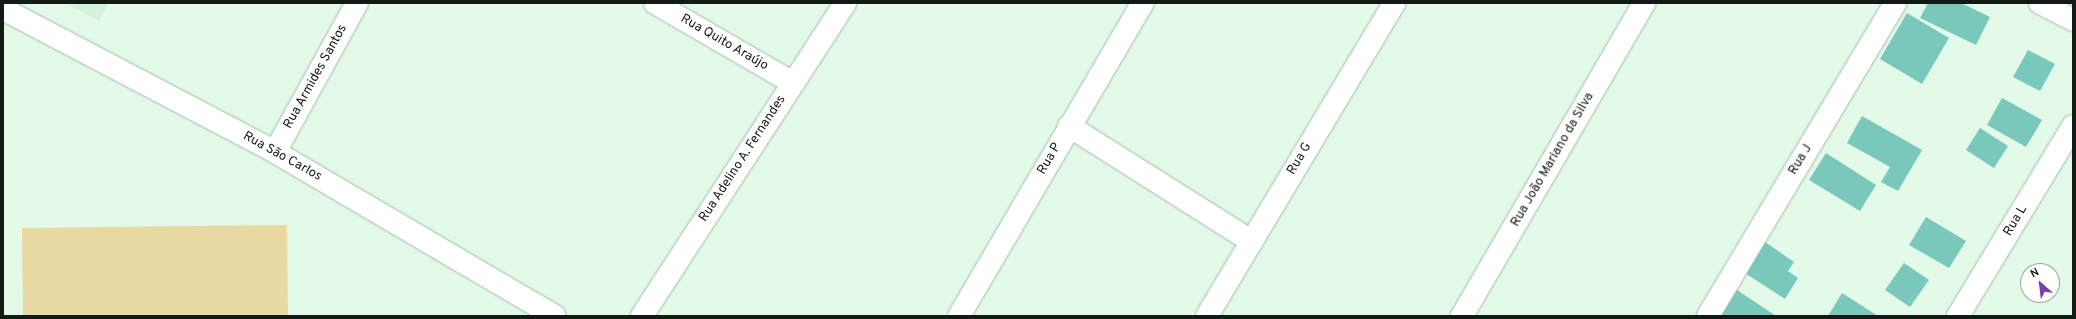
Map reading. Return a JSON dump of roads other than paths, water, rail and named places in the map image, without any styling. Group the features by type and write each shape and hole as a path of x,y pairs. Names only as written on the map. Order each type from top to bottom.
{"street":[{"name":"Rua Armides Santos","path":"274,152 357,3"},
{"name":"Rua Quito Araújo","path":"655,3 793,82"},
{"name":"Rua Adelino A. Fernandes","path":"642,316 845,3"},
{"name":"Rua P","path":"958,316 1143,3"},
{"name":"Rua G","path":"1207,316 1394,3"},
{"name":"Rua João Mariano da Silva","path":"1462,316 1644,3"},
{"name":"Rua J","path":"1708,316 1895,3"},
{"path":"2040,3 2073,20"},
{"name":"Rua São Carlos","path":"3,9 274,152 555,316"},
{"path":"1069,126 1251,241"},
{"name":"Rua L","path":"1958,316 2073,126"}]}
